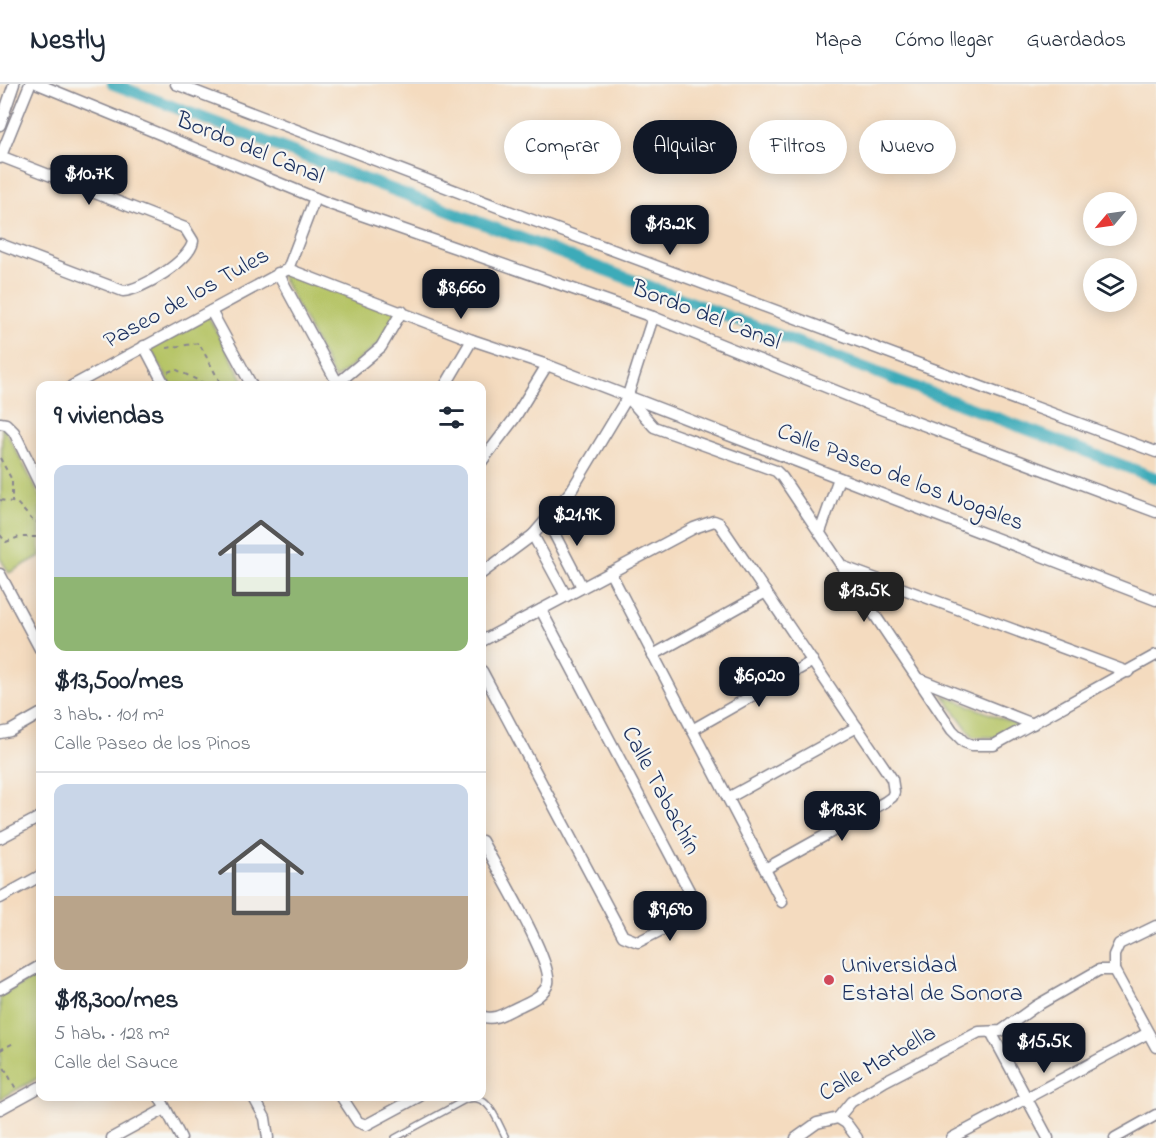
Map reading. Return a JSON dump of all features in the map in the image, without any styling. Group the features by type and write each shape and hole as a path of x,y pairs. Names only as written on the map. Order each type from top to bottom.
{"street":[{"path":"0,124 14,84"},
{"path":"0,244 116,290 130,291 186,257 192,248 191,234 169,222 1,157 30,84"},
{"name":"Bordo del Canal","path":"38,84 315,198 653,317 878,408 1156,512"},
{"name":"Bordo del Canal","path":"176,84 524,217 1156,452"},
{"name":"Paseo de los Tules","path":"82,381 146,351 283,271 315,198"},
{"path":"283,271 338,381"},
{"name":"Calle Paseo de los Nogales","path":"283,271 402,311 472,340 547,365 627,398 1153,600"},
{"path":"211,311 249,381"},
{"path":"342,381 376,352 389,336 402,311"},
{"path":"486,570 533,535 571,491 627,398 653,317"},
{"path":"448,381 472,340"},
{"path":"146,351 162,381"},
{"path":"486,457 514,419 547,365"},
{"name":"Calle Paseo de los Nogales","path":"627,398 654,428 776,471"},
{"path":"0,423 6,424 14,432 36,477"},
{"path":"782,456 776,471 844,567 952,730 964,742 972,745 994,745 1155,655"},
{"path":"820,532 839,478"},
{"path":"547,520 582,587"},
{"path":"486,639 694,528 714,521 730,537 892,779 894,792 892,797 765,869"},
{"path":"533,535 567,596"},
{"path":"844,567 1128,672"},
{"path":"610,572 782,902"},
{"path":"0,574 36,642"},
{"path":"653,655 766,592"},
{"name":"Calle Tabachín","path":"486,679 623,936 638,942 688,915 694,907 693,898 541,610"},
{"path":"692,730 813,661"},
{"path":"919,679 1033,724"},
{"path":"0,733 9,731 36,716"},
{"path":"728,798 857,727"},
{"path":"0,838 36,819"},
{"path":"486,848 541,951 549,975 548,985 530,1001 496,1017 486,1017"},
{"path":"0,898 36,878"},
{"path":"1156,926 1119,944 1114,955 1114,970 1156,1047"},
{"path":"0,989 36,968"},
{"name":"Calle Marbella","path":"796,1138 817,1123 838,1118 851,1102 885,1081 979,1032 1001,1031 1036,1006 1099,970 1114,970"},
{"path":"991,1032 1048,1138"},
{"path":"952,1138 1148,1033"},
{"path":"0,1109 36,1089"},
{"path":"162,1101 181,1138"},
{"path":"256,1101 265,1118 268,1138"},
{"path":"344,1101 358,1122 366,1125 411,1101"},
{"path":"112,1138 165,1108"},
{"path":"1115,1138 1156,1115"},
{"path":"838,1118 846,1123 857,1138"}],"lane":[{"path":"395,1138 463,1101"},
{"path":"482,1101 488,1104 506,1138"}],"path":[{"path":"146,351 199,343 219,381"},
{"path":"162,381 175,369 199,381"},
{"path":"0,458 12,480 12,502"},
{"path":"0,500 16,503 36,522"},
{"path":"0,535 6,542 19,537 36,537"},
{"path":"0,1050 14,1042"},
{"path":"0,1060 21,1098"}],"green space":[{"path":"279,271 402,308 387,337 335,379"},
{"path":"207,314 244,381 169,381 148,344"},
{"path":"2,424 36,488 36,558 9,573 0,558"},
{"path":"943,695 1018,725 996,737 973,737"},
{"path":"36,976 36,1079 0,1099 0,996"}],"waterway":[{"path":"113,84 1156,478"}],"place":[{"name":"Universidad Estatal de Sonora","path":"829,980"}]}
